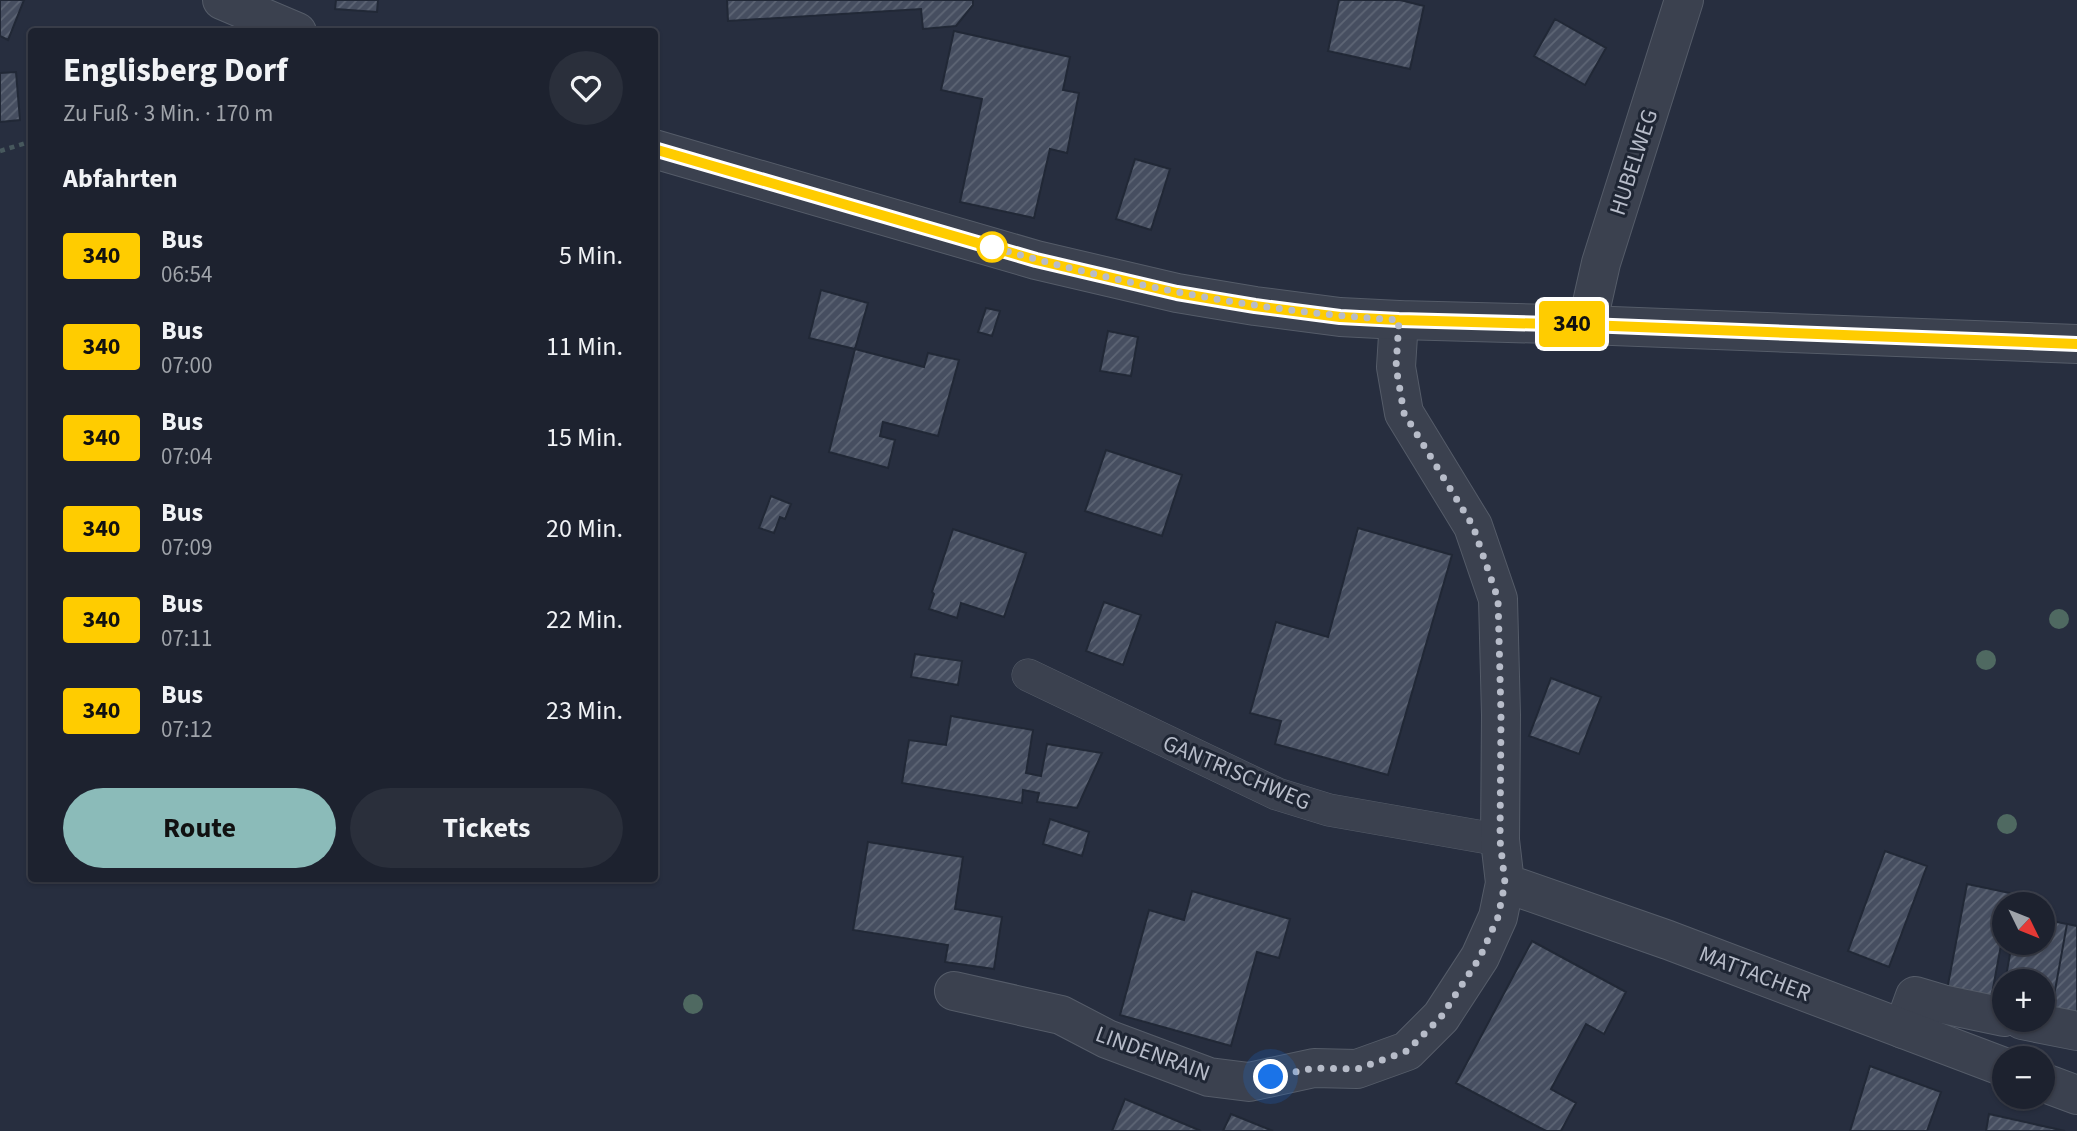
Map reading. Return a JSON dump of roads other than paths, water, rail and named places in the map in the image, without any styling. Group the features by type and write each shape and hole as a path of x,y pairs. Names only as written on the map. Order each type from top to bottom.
{"street":[{"path":"222,0 288,28"},
{"name":"HUBELWEG","path":"1587,325 1601,263 1684,0"},
{"path":"658,150 1036,260 1177,293 1255,306 1340,317 1399,320 2077,344"},
{"name":"LINDENRAIN","path":"954,991 1061,1015 1107,1039 1209,1077 1249,1082 1314,1068 1357,1069 1407,1051 1441,1017 1480,957 1498,917 1505,883 1500,840 1498,599 1473,526 1404,413 1396,367 1399,320"},
{"name":"MATTACHER","path":"1505,883 1668,940 1992,1062"},
{"path":"1903,1029 1915,996 1992,1015"},
{"path":"2055,1027 2077,1031"},
{"path":"2055,1087 2077,1095"}],"lane":[{"name":"GANTRISCHWEG","path":"1028,676 1277,794 1329,810 1500,840"}]}
